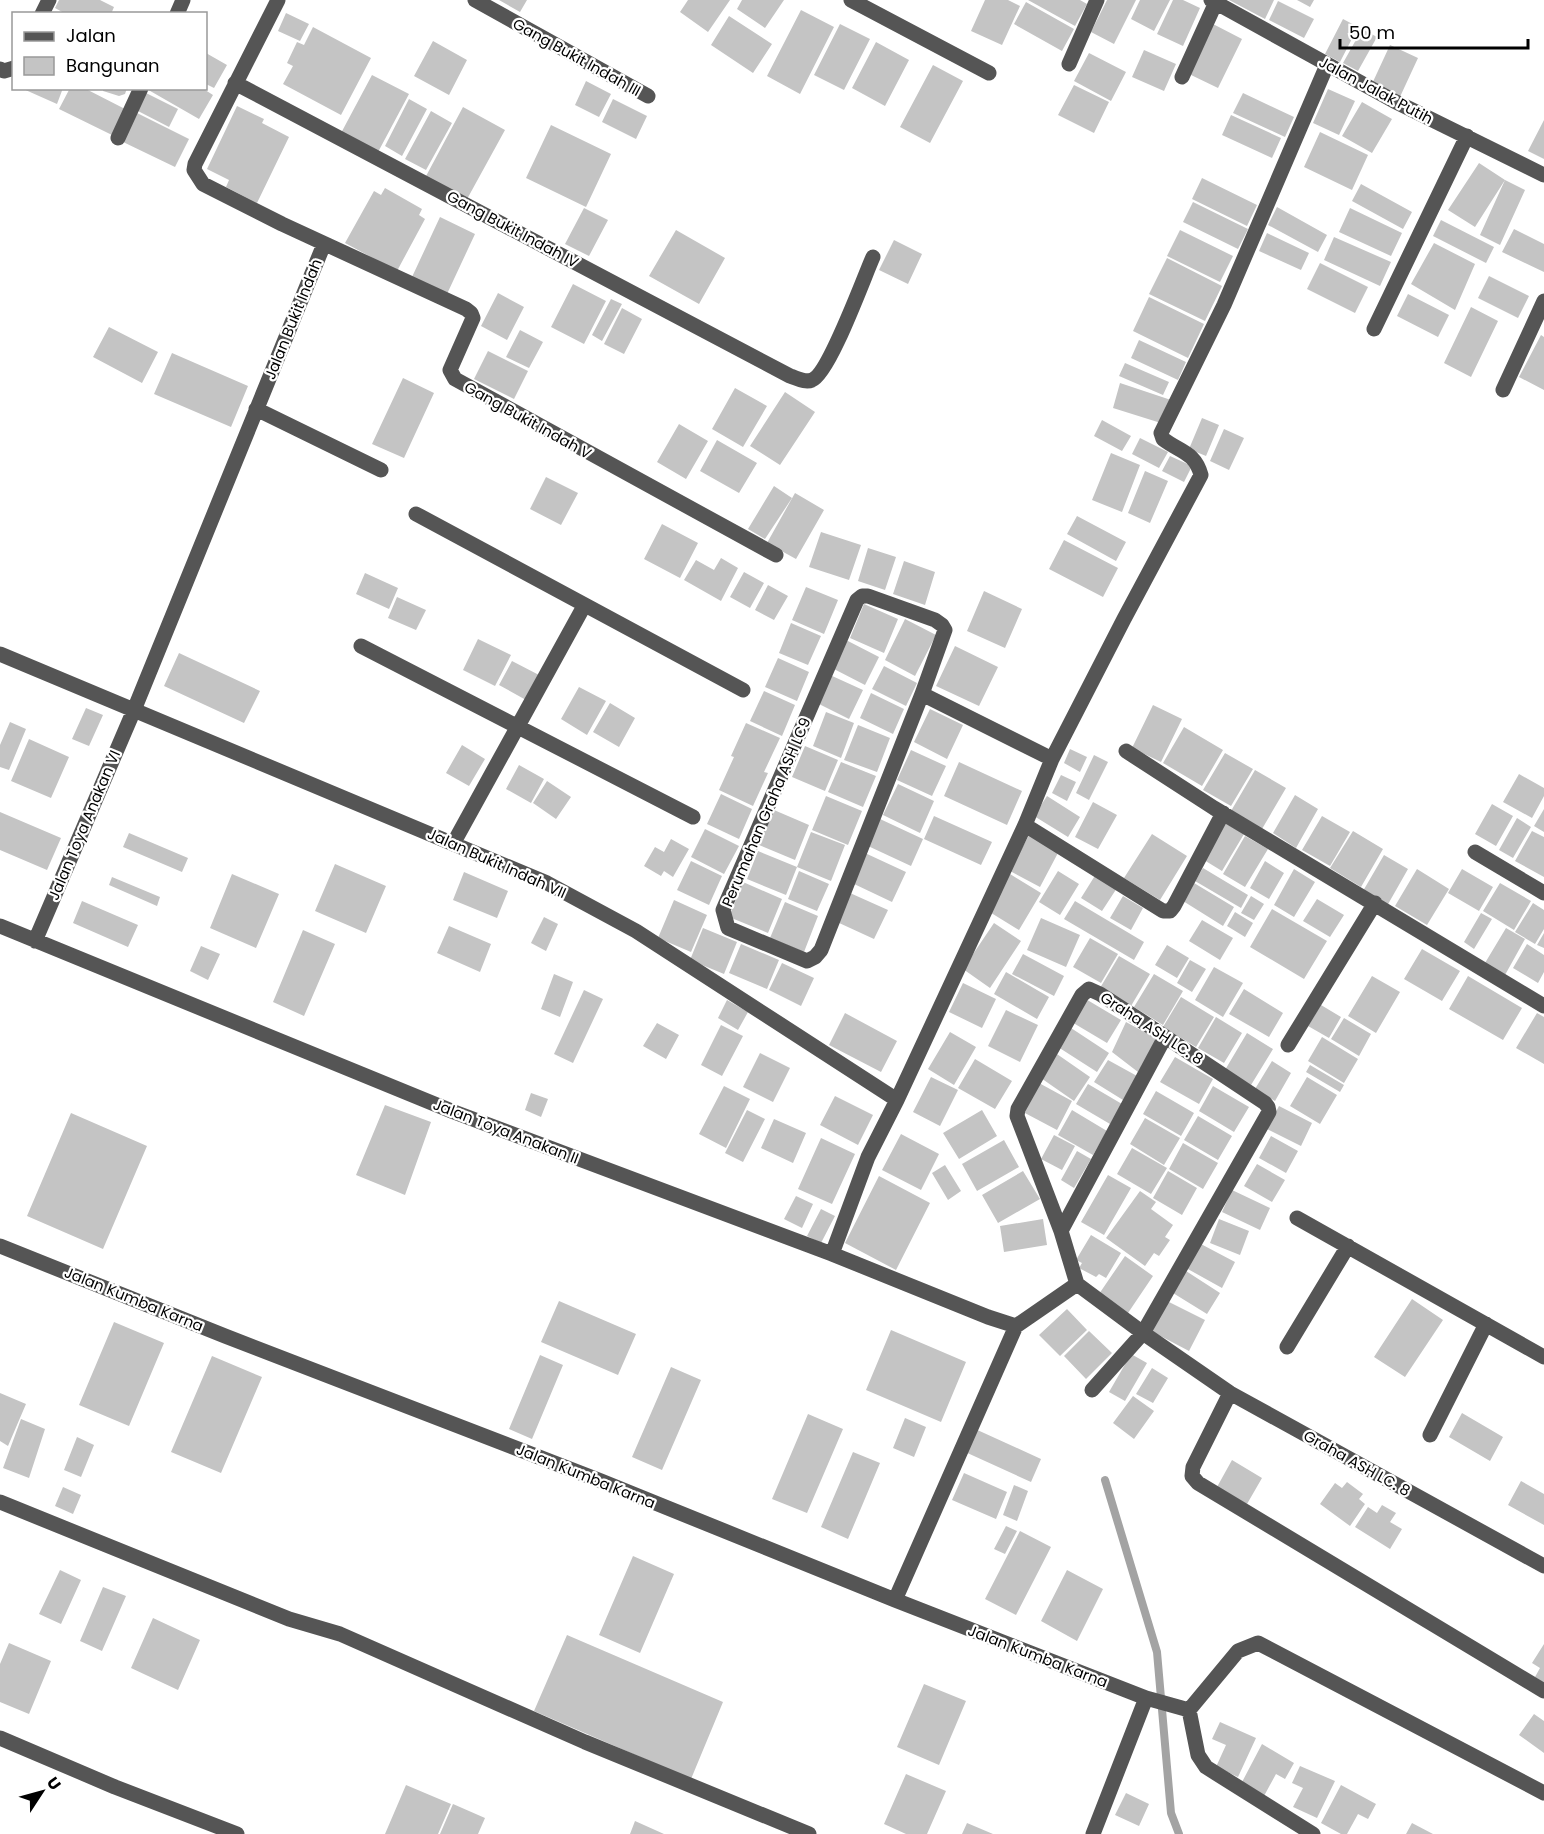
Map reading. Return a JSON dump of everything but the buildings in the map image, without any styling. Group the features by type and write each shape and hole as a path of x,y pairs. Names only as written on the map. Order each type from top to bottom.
{"street":[{"name":"Jalan Bukit Indah","path":"134,710 324,244 202,184 194,170 235,82 278,0"},
{"name":"Gang Bukit Indah III","path":"475,0 648,96"},
{"path":"852,0 989,73"},
{"path":"1069,64 1098,0"},
{"path":"1182,77 1215,1"},
{"name":"Jalan Jalak Putih","path":"1215,1 1394,101 1544,174"},
{"path":"832,1254 867,1157 897,1100 1025,825 1052,759 1201,476 1198,464 1191,456 1162,439 1161,433 1224,305 1327,64"},
{"name":"Gang Bukit Indah IV","path":"235,82 790,376 809,381 816,379 828,362 873,256"},
{"path":"118,138 140,90"},
{"path":"1374,329 1467,136"},
{"name":"Gang Bukit Indah V","path":"324,244 471,313 473,318 450,370 455,379 463,385 776,555"},
{"path":"1503,390 1544,301"},
{"path":"256,409 381,470"},
{"path":"416,514 743,690"},
{"name":"Perumahan Graha ASH LC9","path":"862,596 868,596 935,620 942,625 945,630 922,694 821,950 807,961 728,928 723,910 857,600 862,596"},
{"path":"453,843 584,606"},
{"path":"361,646 693,817"},
{"name":"Jalan Bukit Indah VII","path":"0,654 548,883 636,931 897,1100"},
{"path":"922,694 1052,759"},
{"name":"Jalan Toya Anakan VI","path":"35,941 134,710"},
{"path":"1126,751 1223,813 1544,1006"},
{"path":"1025,825 1163,911 1170,911 1223,813"},
{"path":"1475,852 1544,893"},
{"path":"1288,1045 1374,903"},
{"name":"Jalan Toya Anakan II","path":"0,926 454,1112 832,1254 988,1317 1016,1326"},
{"name":"Graha ASH LC. 8","path":"1143,1333 1269,1112 1265,1103 1089,988 1082,995 1018,1110 1017,1122 1061,1231 1077,1284 1143,1333 1230,1393 1544,1566"},
{"path":"1061,1231 1165,1037"},
{"path":"1297,1218 1544,1357"},
{"name":"Jalan Kumba Karna","path":"0,1246 225,1336 601,1481 895,1600 1148,1698 1189,1710"},
{"path":"1287,1347 1348,1246"},
{"path":"895,1600 1016,1326 1077,1284"},
{"path":"1430,1435 1486,1324"},
{"path":"1092,1390 1143,1333"},
{"path":"1230,1393 1193,1467 1192,1476 1198,1483 1544,1691"},
{"path":"0,1502 290,1619 340,1634 585,1742 807,1834"},
{"path":"1312,1834 1206,1767 1198,1755 1189,1710 1238,1651 1258,1642 1544,1793"},
{"path":"1093,1834 1148,1698"},
{"path":"0,1738 116,1787 237,1834"}],"waterway":[{"path":"1105,1480 1157,1652 1171,1813 1179,1834"}]}
